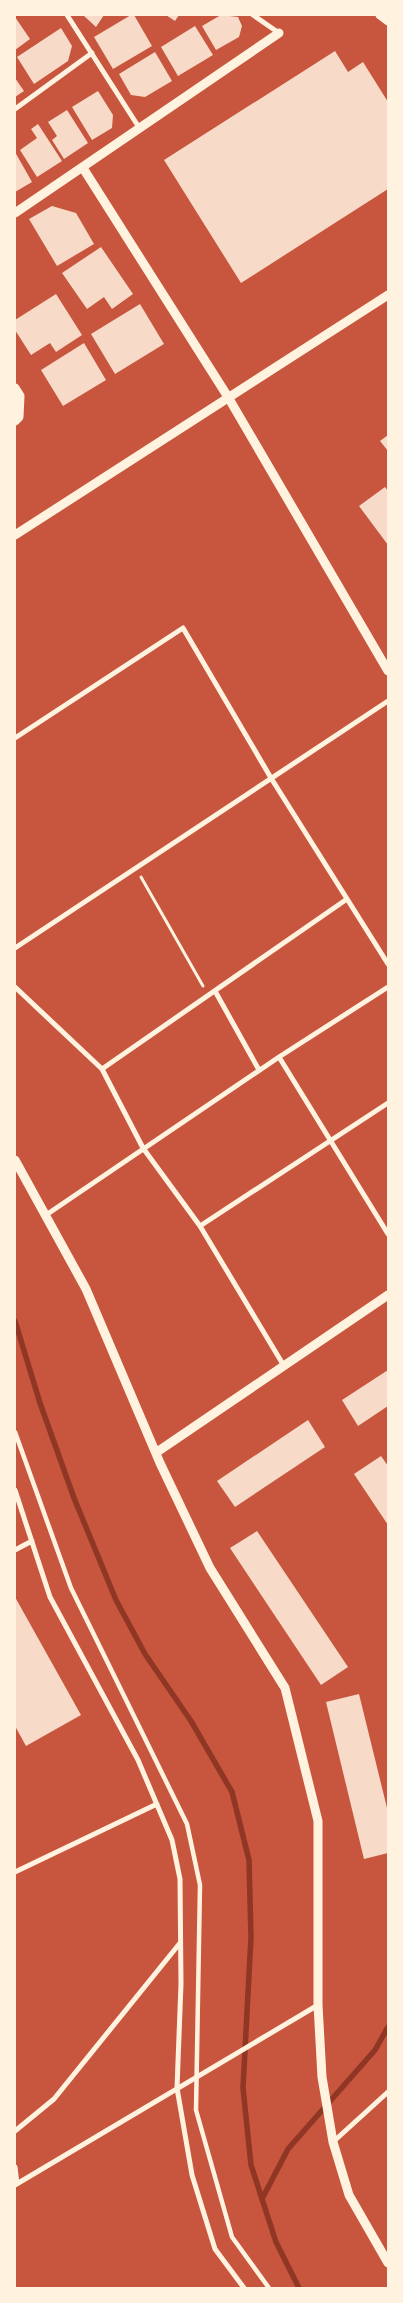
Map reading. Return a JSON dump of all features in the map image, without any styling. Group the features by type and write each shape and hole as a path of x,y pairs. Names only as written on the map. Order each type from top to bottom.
{"street":[{"path":"68,15 140,129"},
{"path":"15,213 279,33 253,15"},
{"path":"380,15 388,21"},
{"path":"15,109 92,53"},
{"path":"83,168 228,397 388,671"},
{"path":"15,536 388,295"},
{"path":"15,388 20,396 19,417 15,421"},
{"path":"15,738 183,628 272,778 388,964"},
{"path":"15,948 388,701"},
{"path":"102,1069 347,899"},
{"path":"15,987 102,1069 143,1148 200,1226 284,1366"},
{"path":"46,1215 259,1070 388,987"},
{"path":"215,991 259,1070"},
{"path":"279,1057 388,1234"},
{"path":"200,1226 388,1102"},
{"path":"15,1160 86,1289 157,1452 160,1463 210,1568 285,1688 318,1820 318,2005 322,2077 333,2142 349,2195 388,2264"},
{"path":"157,1452 388,1295"},
{"path":"15,1432 71,1588 186,1824 200,1885 196,2110 232,2238 269,2288"},
{"path":"15,1490 50,1597 138,1760 172,1840 180,1879 177,2088 192,2175 214,2248 244,2288"},
{"path":"15,1550 32,1541"},
{"path":"15,1872 157,1804"},
{"path":"15,2131 54,2099 180,1943"},
{"path":"15,2167 16,2184 318,2005"},
{"path":"333,2142 388,2092"}],"path":[{"path":"135,868 208,995"}],"building":[{"path":"83,15 104,15 96,27"},
{"path":"134,15 152,46 113,69 94,37"},
{"path":"166,15 179,15 175,21"},
{"path":"221,15 238,17 242,26 239,37 216,50 202,26"},
{"path":"15,17 30,39 15,50"},
{"path":"195,26 213,55 178,76 161,47"},
{"path":"61,28 72,46 68,61 34,84 17,57"},
{"path":"335,51 348,72 363,62 388,102 388,189 241,283 164,160"},
{"path":"155,52 172,81 145,97 131,95 119,74"},
{"path":"15,78 24,91 15,97"},
{"path":"98,91 113,115 112,128 92,140 72,107"},
{"path":"67,110 88,143 64,159 52,140 57,136 48,122"},
{"path":"38,124 62,161 37,177 20,150 37,138 31,129"},
{"path":"15,152 32,182 15,192"},
{"path":"52,206 76,213 94,244 57,266 29,219"},
{"path":"101,247 133,294 112,309 104,297 87,309 62,273"},
{"path":"56,294 82,335 56,352 50,343 31,355 15,330 15,320"},
{"path":"140,304 164,344 115,374 91,334"},
{"path":"84,343 106,380 63,406 41,370"},
{"path":"388,435 388,451 380,441"},
{"path":"385,487 388,491 388,545 359,506"},
{"path":"388,1370 388,1406 358,1426 342,1400"},
{"path":"308,1420 325,1447 235,1507 217,1481"},
{"path":"381,1456 388,1466 388,1525 354,1474"},
{"path":"257,1531 348,1667 321,1685 230,1548"},
{"path":"15,1597 81,1715 26,1746 15,1726"},
{"path":"359,1694 388,1812 388,1853 364,1859 326,1702"}],"waterway":[{"path":"15,1321 40,1403 74,1498 116,1600 145,1654 191,1721 232,1792 249,1860 251,1937 243,2088 251,2165 276,2242 299,2288"},
{"path":"262,2199 288,2149 375,2050 388,2027"}]}
